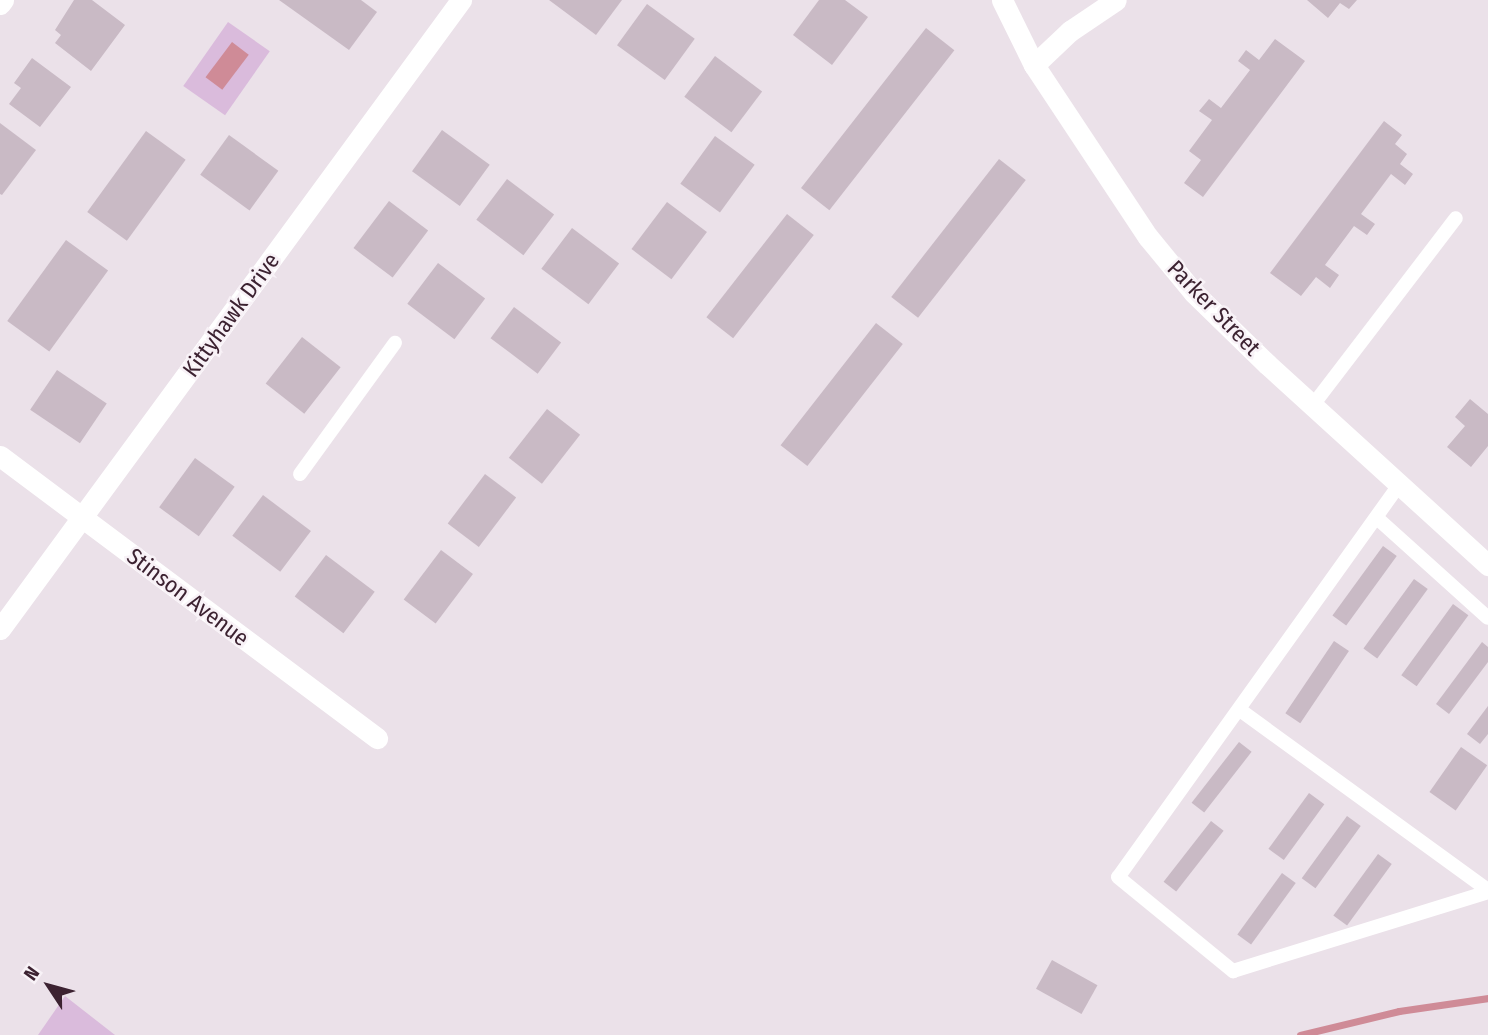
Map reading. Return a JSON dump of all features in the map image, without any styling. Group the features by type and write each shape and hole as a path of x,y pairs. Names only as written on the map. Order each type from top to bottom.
{"street":[{"path":"0,4 3,0"},
{"name":"Kittyhawk Drive","path":"0,629 461,0"},
{"name":"Parker Street","path":"1002,0 1034,65 1156,247 1194,293 1399,485 1486,560"},
{"path":"1034,65 1070,31 1116,0"},
{"name":"Stinson Avenue","path":"0,456 377,738"}],"lane":[{"path":"1312,405 1456,218"},
{"path":"300,474 395,343"},
{"path":"1399,485 1118,877 1233,971 1488,891"},
{"path":"1377,518 1488,618"},
{"path":"1240,710 1488,891"}],"shaded area":[{"path":"228,22 270,51 225,115 183,86"},
{"path":"232,42 249,55 222,90 206,77"},
{"path":"65,996 115,1035 38,1035"}],"building":[{"path":"74,0 92,0 125,25 91,71 55,43 61,35 55,30"},
{"path":"279,0 361,0 377,12 349,50"},
{"path":"549,0 622,0 596,35"},
{"path":"819,0 845,0 868,17 832,65 793,35"},
{"path":"1307,0 1357,0 1349,9 1340,3 1328,18"},
{"path":"647,4 695,39 665,80 617,45"},
{"path":"926,28 954,50 829,210 801,188"},
{"path":"1275,39 1305,61 1203,197 1184,183 1201,160 1189,151 1212,120 1199,111 1209,99 1221,108 1250,70 1238,61 1246,50 1259,60"},
{"path":"715,56 762,92 731,132 684,97"},
{"path":"32,58 71,87 40,127 9,104 21,88 14,83"},
{"path":"1384,121 1402,135 1395,144 1407,154 1400,164 1413,174 1405,185 1391,174 1361,214 1375,224 1367,235 1354,226 1325,265 1339,275 1330,288 1316,277 1301,296 1270,273"},
{"path":"0,123 36,150 2,195 0,194"},
{"path":"442,130 490,165 460,206 412,171"},
{"path":"146,131 186,160 127,241 87,212"},
{"path":"229,135 278,171 250,210 200,175"},
{"path":"715,136 755,165 720,213 680,184"},
{"path":"999,159 1026,180 918,318 891,297"},
{"path":"507,179 554,215 523,255 476,220"},
{"path":"389,201 428,230 393,278 353,248"},
{"path":"667,202 707,232 671,279 631,249"},
{"path":"787,214 814,235 733,338 706,317"},
{"path":"572,228 619,264 588,304 541,269"},
{"path":"66,240 108,271 49,351 7,321"},
{"path":"438,263 485,299 454,339 407,304"},
{"path":"514,307 561,343 538,374 491,338"},
{"path":"876,323 903,344 807,466 781,445"},
{"path":"302,337 341,367 304,414 266,383"},
{"path":"57,370 107,404 80,443 30,410"},
{"path":"1470,399 1488,414 1488,446 1471,467 1447,447 1465,426 1455,417"},
{"path":"547,409 580,435 542,484 509,458"},
{"path":"195,458 235,487 199,536 159,507"},
{"path":"485,474 516,497 479,547 448,524"},
{"path":"263,495 311,531 280,572 232,536"},
{"path":"1383,546 1397,556 1346,626 1332,616"},
{"path":"441,550 473,574 436,624 404,600"},
{"path":"326,555 375,592 343,633 295,597"},
{"path":"1414,579 1428,589 1377,659 1363,649"},
{"path":"1453,604 1468,615 1417,686 1401,675"},
{"path":"1334,641 1349,651 1300,723 1285,713"},
{"path":"1482,642 1488,647 1488,662 1449,714 1436,704"},
{"path":"1488,706 1488,734 1480,744 1467,734"},
{"path":"1239,742 1252,752 1204,813 1192,803"},
{"path":"1461,747 1487,765 1456,810 1429,792"},
{"path":"1309,793 1324,804 1284,860 1268,849"},
{"path":"1347,816 1361,826 1315,888 1302,878"},
{"path":"1211,821 1224,831 1176,892 1164,882"},
{"path":"1378,854 1392,864 1347,925 1333,915"},
{"path":"1282,873 1296,883 1251,944 1237,934"},
{"path":"1052,960 1097,985 1081,1014 1036,989"}],"waterway":[{"path":"1300,1035 1399,1011 1488,998"}]}
